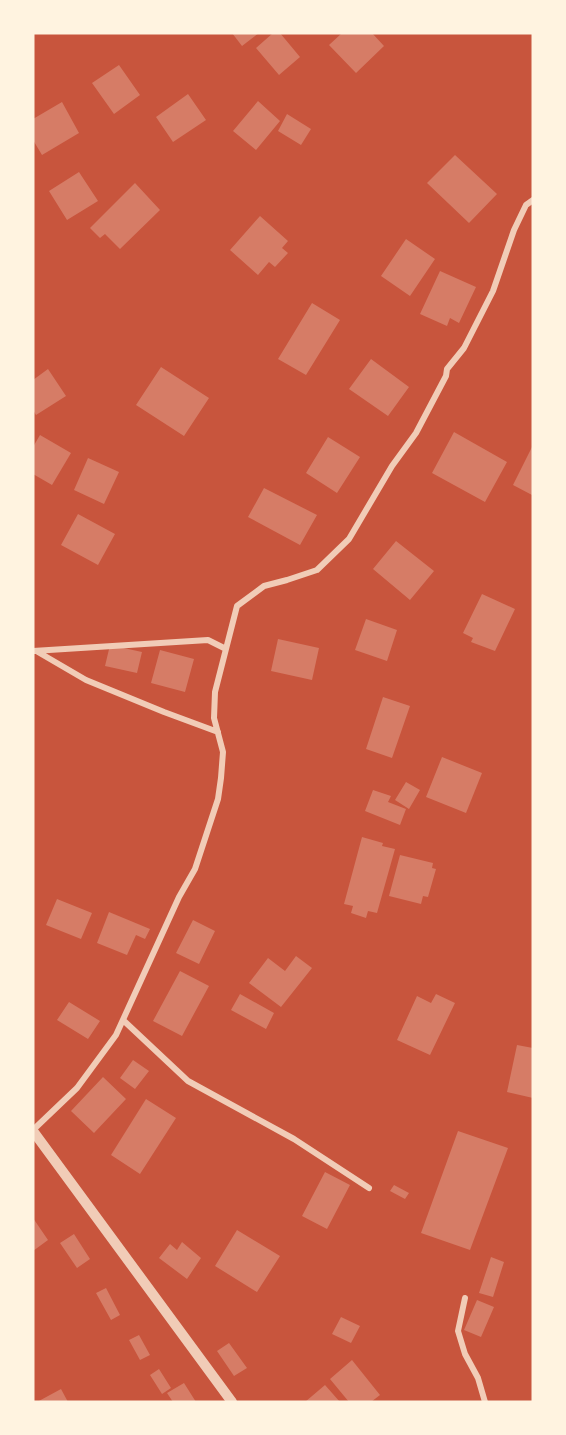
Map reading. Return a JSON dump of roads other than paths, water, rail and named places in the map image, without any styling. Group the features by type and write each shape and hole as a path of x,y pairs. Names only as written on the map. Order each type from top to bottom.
{"street":[{"path":"232,1402 33,1130 77,1088 116,1035 179,897 195,869 218,799 223,752 214,718 215,692 237,606 264,586 317,570 349,539 392,466 416,433 446,376 447,369 464,348 493,291 525,205 533,200"},
{"path":"36,651 208,640 226,649"},
{"path":"36,651 86,680 218,732"},
{"path":"123,1020 188,1081 294,1139 369,1188"},
{"path":"465,1298 459,1331 465,1354 478,1378 486,1402"}]}
